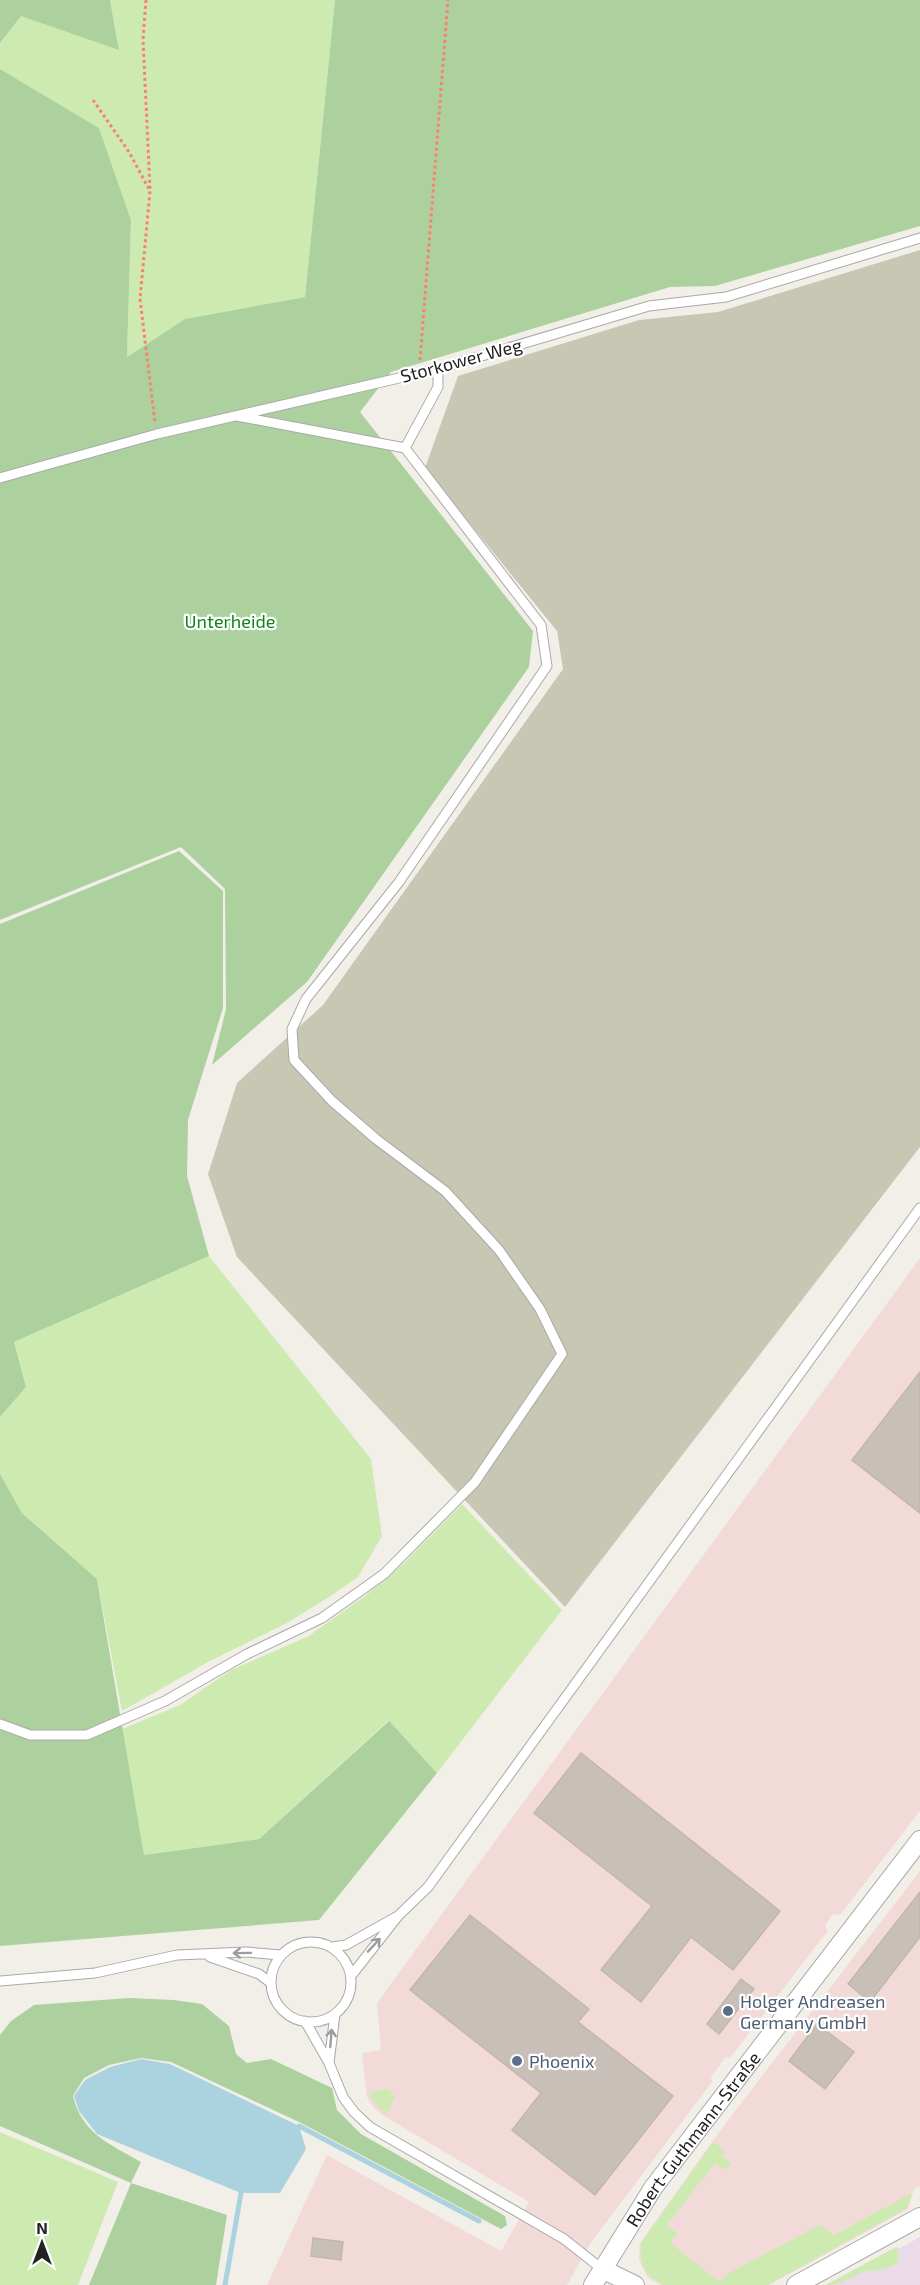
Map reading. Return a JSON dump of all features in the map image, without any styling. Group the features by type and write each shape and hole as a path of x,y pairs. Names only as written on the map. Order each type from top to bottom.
{"street":[{"name":"Robert-Guthmann-Straße","path":"597,2277 654,2188 706,2117 920,1840"},
{"path":"796,2285 920,2217"},
{"path":"597,2277 635,2285"}],"lane":[{"name":"Storkower Weg","path":"0,478 233,415 438,369 649,306 726,297 920,238"},
{"path":"405,448 438,387 438,369"},
{"path":"0,1724 30,1735 87,1735 165,1701 248,1654 322,1617 384,1574 475,1482 562,1354 540,1309 499,1250 446,1191 376,1139 332,1101 294,1060 292,1029 306,999 399,882 547,666 541,626 405,448 233,415"},
{"path":"351,1976 398,1916 428,1887 920,1208"},
{"path":"332,1947 346,1945 398,1916"},
{"path":"329,2062 335,2014 349,1995 351,1976 345,1960 332,1947 320,1942 305,1942 293,1946 281,1955 274,1967 271,1983 275,1998 282,2009 293,2017 305,2021 319,2021 335,2014"},
{"path":"0,1981 95,1973 177,1955 246,1952 281,1955"},
{"path":"202,1955 237,1965 259,1974 271,1983"},
{"path":"305,2021 329,2062 343,2097 369,2127 564,2239 597,2277"}],"path":[{"path":"146,0 143,39 150,190 140,299 157,434"},
{"path":"419,373 448,0"},
{"path":"93,100 129,152 150,190"}],"shaded area":[{"path":"920,250 920,1147 565,1607 237,1257 208,1174 237,1083 323,1005 563,669 557,631 425,468 458,376 639,320 718,312"},
{"path":"920,1258 920,1811 840,1915 833,1914 825,1925 828,1931 730,2058 726,2057 711,2077 712,2082 592,2241 567,2285 267,2285 327,2155 501,2251 529,2202 384,2116 373,2107 367,2097 362,2053 381,2050 377,2003"},
{"path":"920,1871 920,2186 914,2189 908,2209 769,2285 661,2285 648,2278 639,2260 640,2243 722,2128"},
{"path":"920,2237 920,2285 826,2285 896,2247 900,2248"}],"green space":[{"path":"0,0 110,0 119,50 21,16 0,43"},
{"path":"110,0 335,0 305,297 185,319 127,357 131,220 99,128 0,69 0,43 21,15 119,49"},
{"name":"Unterheide","path":"335,0 920,0 920,226 715,286 670,287 391,372 360,412 533,631 529,667 307,982 212,1065 226,1009 225,889 181,847 0,920 0,69 99,128 131,220 127,357 185,319 305,297"},
{"path":"179,851 223,891 223,1008 188,1120 187,1176 209,1256 14,1342 26,1387 0,1417 0,924"},
{"path":"209,1256 371,1459 382,1536 358,1577 329,1597 287,1623 208,1662 122,1711 97,1579 22,1513 0,1474 0,1417 26,1387 14,1342"},
{"path":"0,1474 22,1513 97,1579 144,1855 259,1839 389,1721 437,1773 319,1920 0,1946"},
{"path":"462,1504 562,1610 437,1773 388,1721 259,1839 144,1855 122,1729 180,1705 231,1670 307,1637 365,1596 404,1563"},
{"path":"129,1998 202,2004 229,2026 236,2054 247,2063 271,2059 332,2088 337,2110 361,2134 505,2216 507,2225 501,2229 301,2123 171,2062 141,2058 109,2065 84,2078 73,2096 77,2109 90,2129 108,2143 141,2162 131,2183 0,2126 0,2035 11,2021 34,2005"},
{"path":"386,2089 393,2093 395,2100 391,2100 391,2108 385,2114 369,2095 372,2092"},
{"path":"0,2132 118,2182 78,2285 0,2285"},
{"path":"713,2142 725,2150 721,2156 731,2163 726,2170 715,2163 667,2225 677,2233 670,2243 720,2282 727,2274 820,2225 834,2235 912,2193 907,2208 768,2285 663,2285 651,2277 644,2268 641,2243"},
{"path":"131,2183 227,2215 216,2285 89,2285"},
{"path":"896,2247 898,2260 891,2267 867,2271 838,2283 826,2285"}],"water":[{"path":"141,2059 170,2064 299,2126 306,2149 280,2193 241,2193 97,2134 79,2111 74,2096 85,2080 110,2067"}],"building":[{"path":"920,1372 920,1513 852,1460"},
{"path":"581,1753 780,1911 733,1970 691,1937 641,2002 601,1970 652,1906 534,1813"},
{"path":"920,1892 920,1937 870,2002 848,1984"},
{"path":"470,1915 589,2009 578,2022 673,2096 595,2195 512,2130 541,2093 410,1990"},
{"path":"741,1979 754,1989 719,2034 707,2024"},
{"path":"817,2024 854,2052 825,2089 789,2061"},
{"path":"313,2238 343,2242 341,2260 311,2256"}],"waterway":[{"path":"299,2126 479,2221"},
{"path":"225,2285 241,2193"}],"place":[{"name":"Holger Andreasen Germany GmbH","path":"728,2011"},
{"name":"Phoenix","path":"517,2061"}]}
